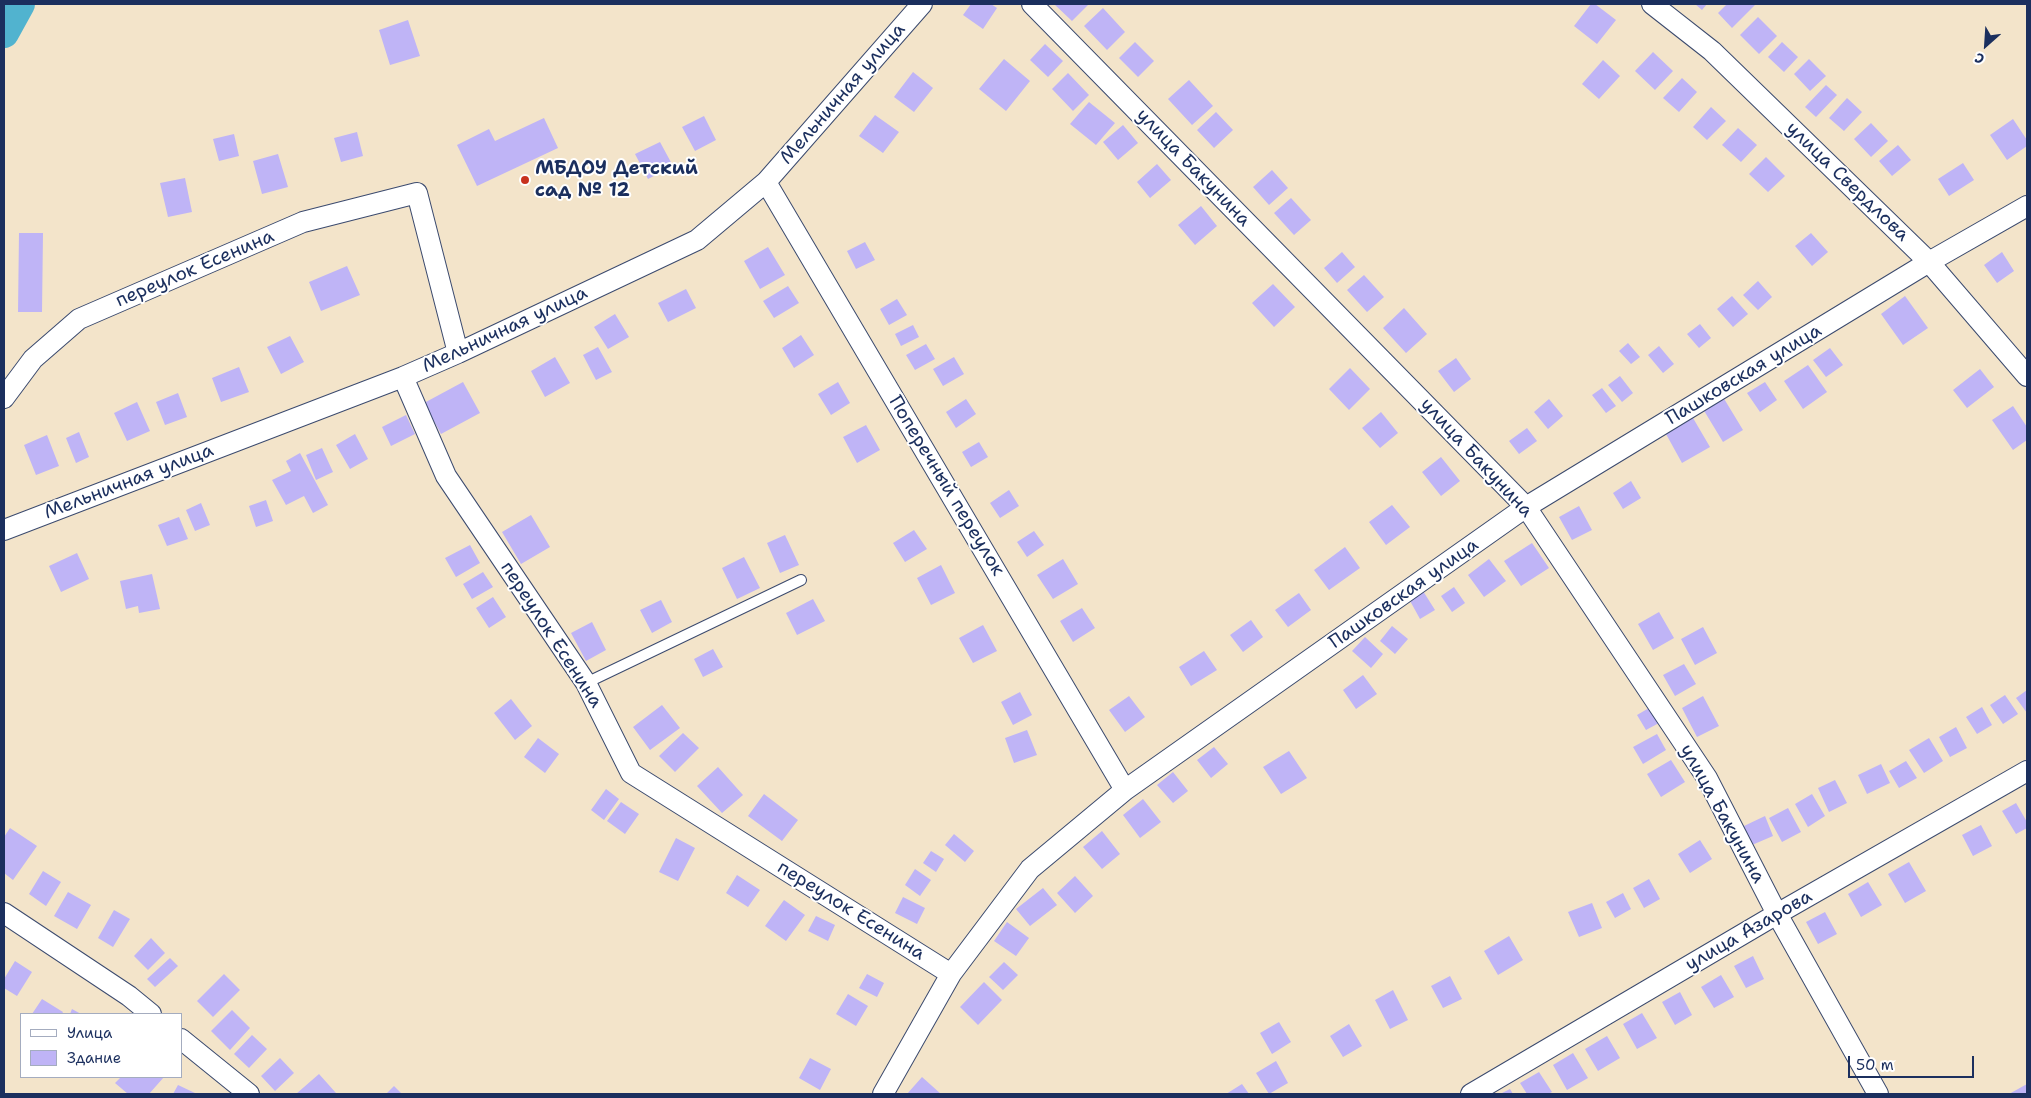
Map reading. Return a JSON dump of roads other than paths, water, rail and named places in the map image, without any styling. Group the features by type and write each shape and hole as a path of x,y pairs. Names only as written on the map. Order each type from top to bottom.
{"street":[{"name":"Мельничная улица","path":"4,530 403,377 458,354 697,240 766,182 922,4"},
{"name":"улица Бакунина","path":"1032,4 1526,507 1707,778 1777,914 1878,1094"},
{"name":"улица Свердлова","path":"1652,4 1712,51 1929,262 2027,376"},
{"name":"Поперечный переулок","path":"766,182 1125,790"},
{"name":"переулок Есенина","path":"4,398 34,359 80,319 303,222 417,193 458,354"},
{"name":"Пашковская улица","path":"883,1094 952,974 1030,869 1125,790 1526,507 1929,262 2027,206"},
{"name":"переулок Есенина","path":"403,377 446,476 586,683 631,773 952,974"},
{"name":"улица Азарова","path":"1471,1094 1777,914 2027,771"},
{"path":"4,914 129,996 150,1013"},
{"path":"182,1040 249,1094"}],"lane":[{"path":"586,683 801,580"}],"waterway":[{"path":"4,33 20,4"}],"place":[{"name":"МБДОУ Детский сад № 12","path":"525,180"}]}
